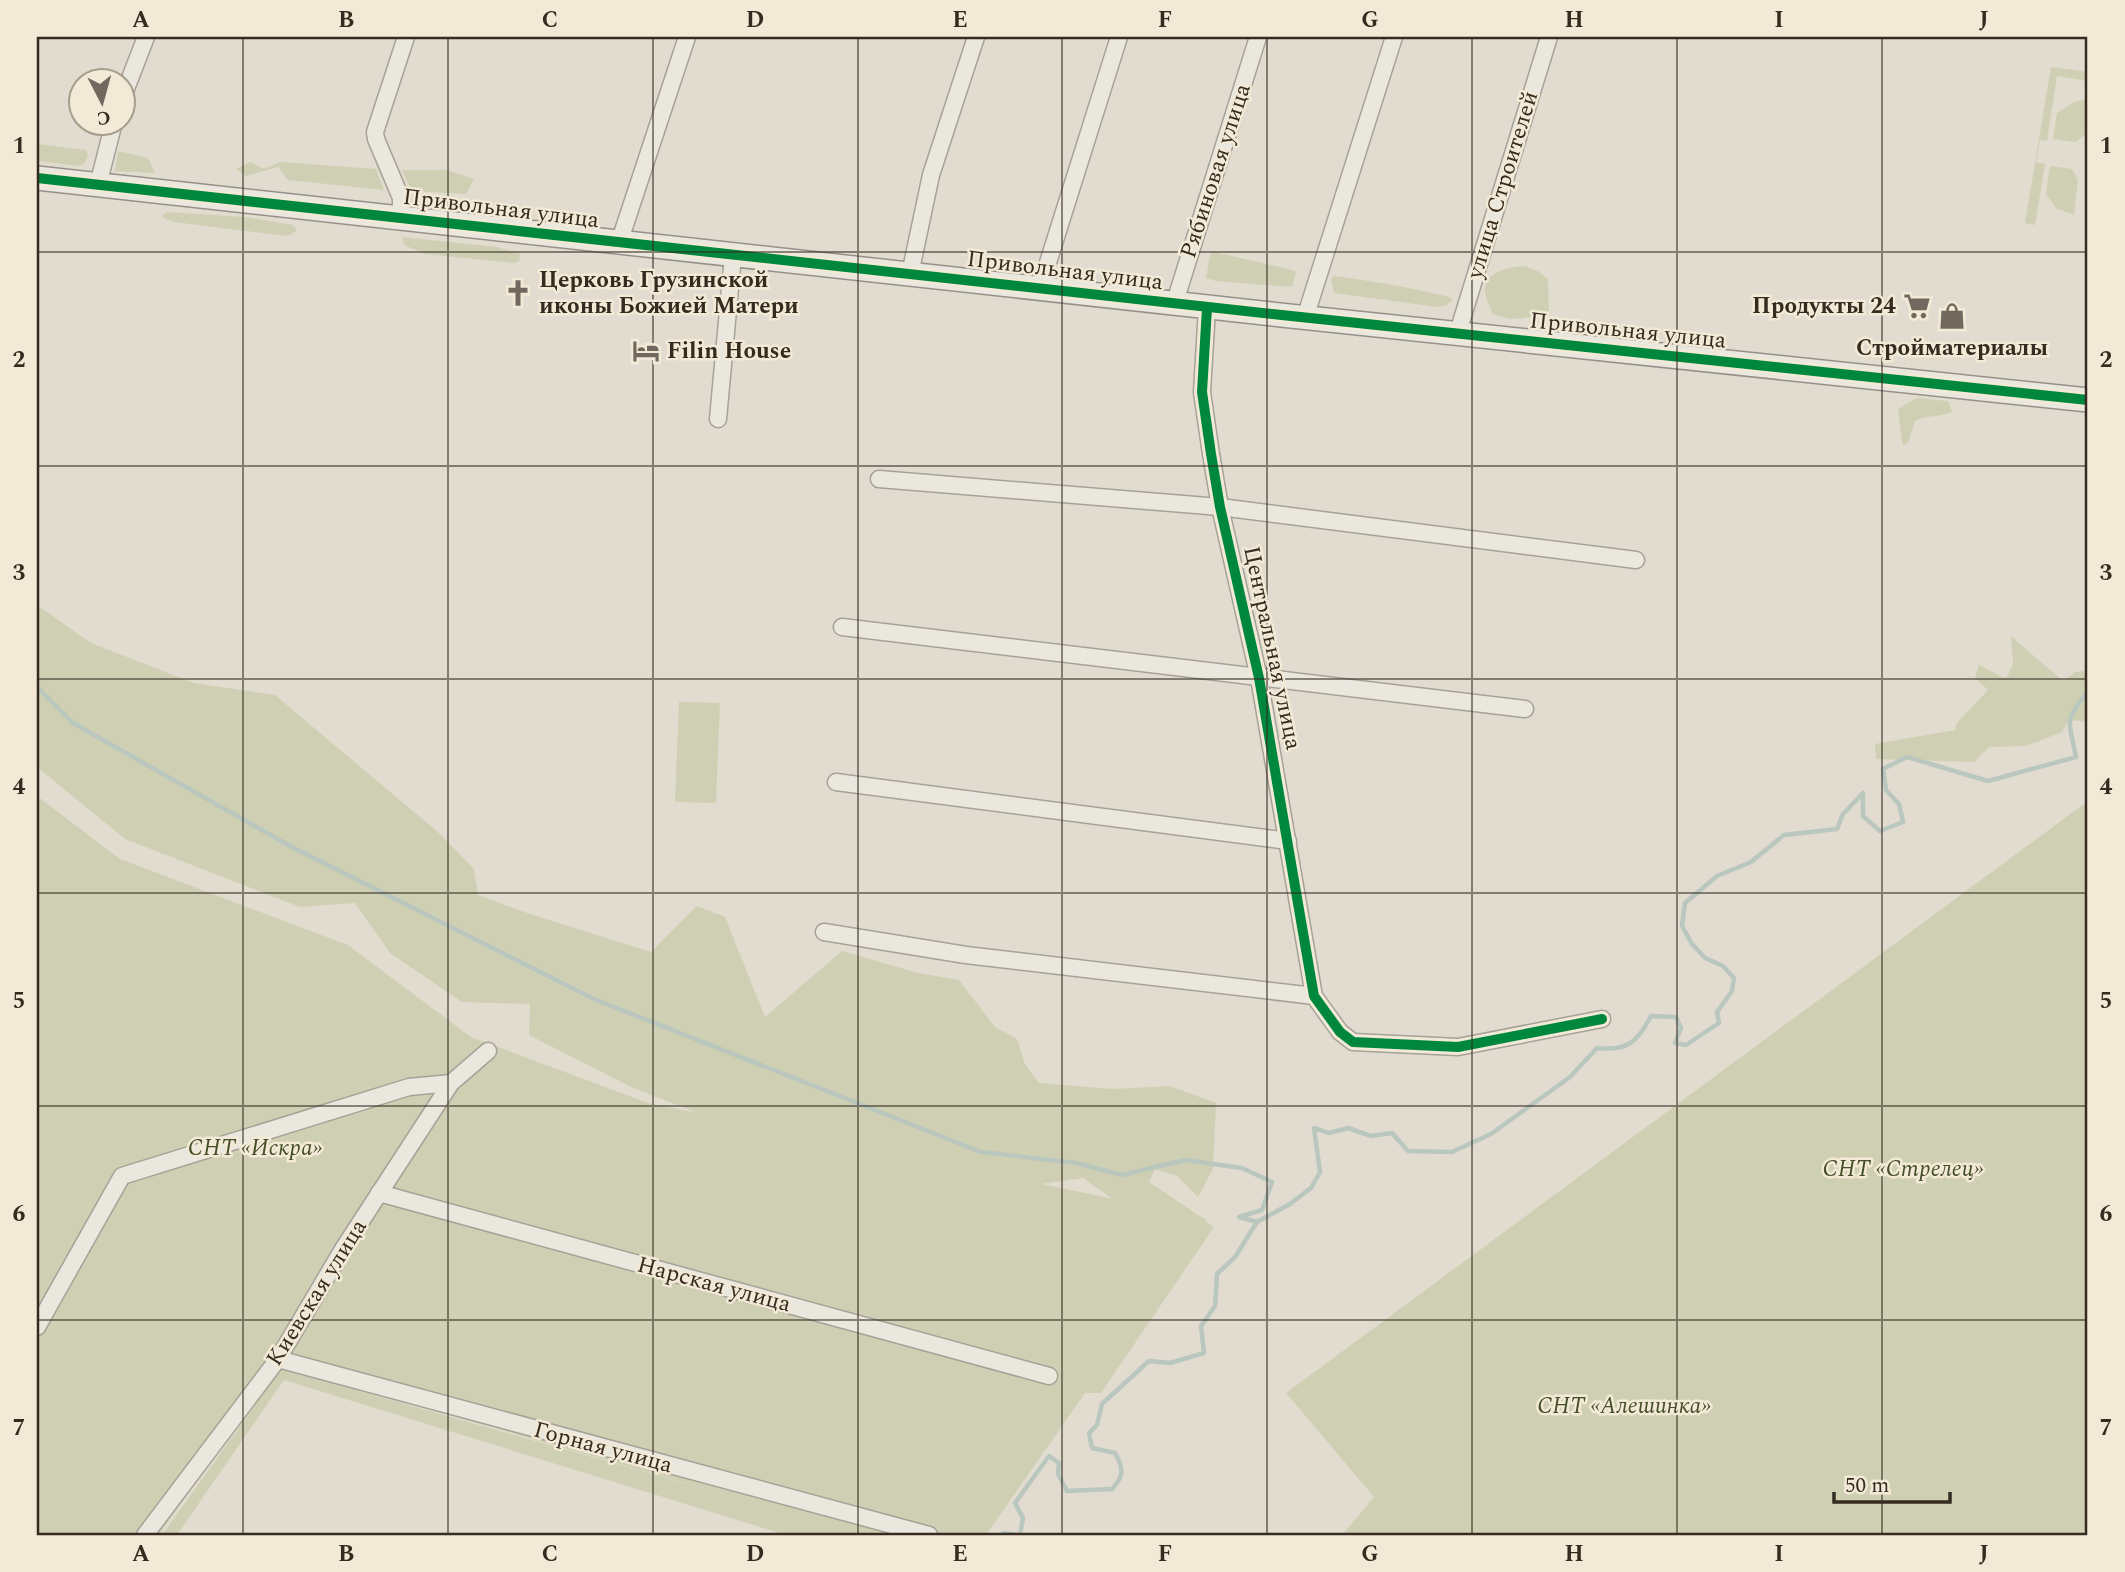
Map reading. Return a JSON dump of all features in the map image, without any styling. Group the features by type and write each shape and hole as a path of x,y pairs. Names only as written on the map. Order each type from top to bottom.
{"street":[{"path":"135,66 146,37"},
{"path":"401,218 401,198 375,132 406,37"},
{"path":"619,243 687,37"},
{"path":"910,274 930,176 976,37"},
{"path":"1040,288 1119,37"},
{"name":"Рябиновая улица","path":"1174,305 1258,37"},
{"path":"1305,318 1394,37"},
{"name":"улица Строителей","path":"1458,332 1549,37"},
{"path":"98,185 110,136"},
{"name":"Привольная улица","path":"37,178 1174,305 1458,332 2088,401"},
{"path":"718,419 733,256"},
{"name":"Центральная улица","path":"1208,308 1202,391 1220,507 1259,678 1314,996"},
{"path":"879,479 1220,507 1636,560"},
{"path":"842,626 1525,709"},
{"path":"836,782 1288,841"},
{"path":"824,932 966,955 1314,996 1339,1032 1353,1042 1458,1047 1602,1019"},
{"name":"Киевская улица","path":"145,1535 278,1359 343,1249 450,1083 488,1051"},
{"path":"37,1327 121,1177 409,1087 450,1083"},
{"name":"Нарская улица","path":"379,1193 1049,1377"},
{"name":"Горная улица","path":"278,1359 929,1535"}],"green space":[{"path":"2051,67 2088,72 2088,81 2057,76 2047,141 2040,140 2036,162 2045,164 2035,225 2025,223"},
{"path":"2088,99 2087,134 2075,142 2053,139 2057,113 2074,102"},
{"path":"37,144 86,150 88,155 85,163 80,166 37,161"},
{"path":"118,151 148,158 155,173 115,171"},
{"path":"250,162 264,169 280,162 376,169 384,190 288,180 278,167 246,176 236,169"},
{"path":"2050,166 2072,169 2078,180 2074,215 2056,208 2046,194"},
{"path":"402,170 447,170 474,179 466,194 412,191"},
{"path":"167,212 245,217 293,225 297,231 287,236 174,222 161,217"},
{"path":"402,237 497,247 520,254 519,261 514,263 425,254 404,245"},
{"path":"1214,252 1296,272 1292,287 1206,278 1210,255"},
{"path":"1524,266 1538,271 1548,279 1549,312 1513,319 1492,313 1485,291 1489,279 1499,271"},
{"path":"1334,276 1404,287 1453,299 1447,305 1438,307 1334,293 1331,280"},
{"path":"1917,398 1948,401 1952,412 1915,421 1908,443 1904,445 1898,409"},
{"name":"СНТ «Искра»","path":"37,605 91,643 194,683 275,695 439,833 474,869 478,895 651,952 697,906 725,917 765,1017 842,951 918,973 959,980 995,1027 1017,1039 1024,1062 1039,1083 1113,1089 1170,1086 1216,1103 1213,1169 1198,1197 1177,1176 1155,1169 1149,1182 1214,1227 1101,1393 1085,1393 986,1535 786,1535 284,1380 177,1535 162,1535 281,1369 787,1512 278,1366 159,1535 37,1535 37,796 120,859 348,945 471,1037 648,1103 698,1113 633,1088 529,1035 530,1004 462,1002 390,953 355,903 300,907 125,839 37,767","holes":["1083,1178 1113,1199 1042,1184"]},
{"path":"2011,636 2063,681 2075,672 2088,670 2088,722 2069,720 2062,732 2026,746 1989,747 1974,762 1876,759 1875,744 1955,730 1957,723 1988,690 1975,678 1979,665 2006,679 2013,664"},
{"path":"679,702 720,703 716,803 675,802"},
{"name":"СНТ «Стрелец»","path":"2088,801 2088,1535 1342,1535 1374,1497 1286,1393"}],"waterway":[{"path":"37,687 73,723 290,846 594,999 981,1152 1076,1163 1122,1175 1185,1160 1242,1168 1272,1182 1262,1210 1239,1217 1257,1222"},
{"path":"1003,1535 1020,1535 1023,1518 1015,1503 1049,1456 1059,1463 1058,1474 1067,1491 1112,1489 1116,1484 1121,1476 1121,1468 1115,1453 1092,1448 1089,1433 1097,1425 1102,1404 1149,1361 1170,1363 1204,1353 1201,1326 1215,1306 1217,1274 1235,1257 1257,1222 1290,1204 1311,1188 1320,1172 1314,1128 1329,1133 1348,1128 1371,1136 1392,1133 1408,1151 1452,1152 1491,1134 1570,1077 1597,1048 1616,1048 1636,1039 1651,1016 1676,1017 1681,1028 1675,1043 1686,1045 1719,1023 1717,1012 1732,991 1734,978 1723,966 1705,958 1692,944 1682,926 1685,903 1717,876 1751,862 1784,835 1837,829 1843,814 1863,793 1863,816 1880,831 1903,822 1899,804 1886,790 1883,769 1907,757 1988,781 2076,757 2070,728 2071,716 2088,692"}],"cycle path":[{"path":"37,178 1319,319 2088,400"},
{"path":"1207,308 1202,392 1211,454 1220,507 1259,678 1314,996 1340,1032 1353,1042 1458,1047 1602,1019"}],"place":[{"name":"Церковь Грузинской иконы Божией Матери","path":"518,293"},
{"name":"Продукты 24","path":"1917,306"},
{"name":"Стройматериалы","path":"1952,316"},
{"name":"Filin House","path":"646,351"}],"park label":[{"name":"СНТ «Алешинка»","path":"1624,1406"}]}
